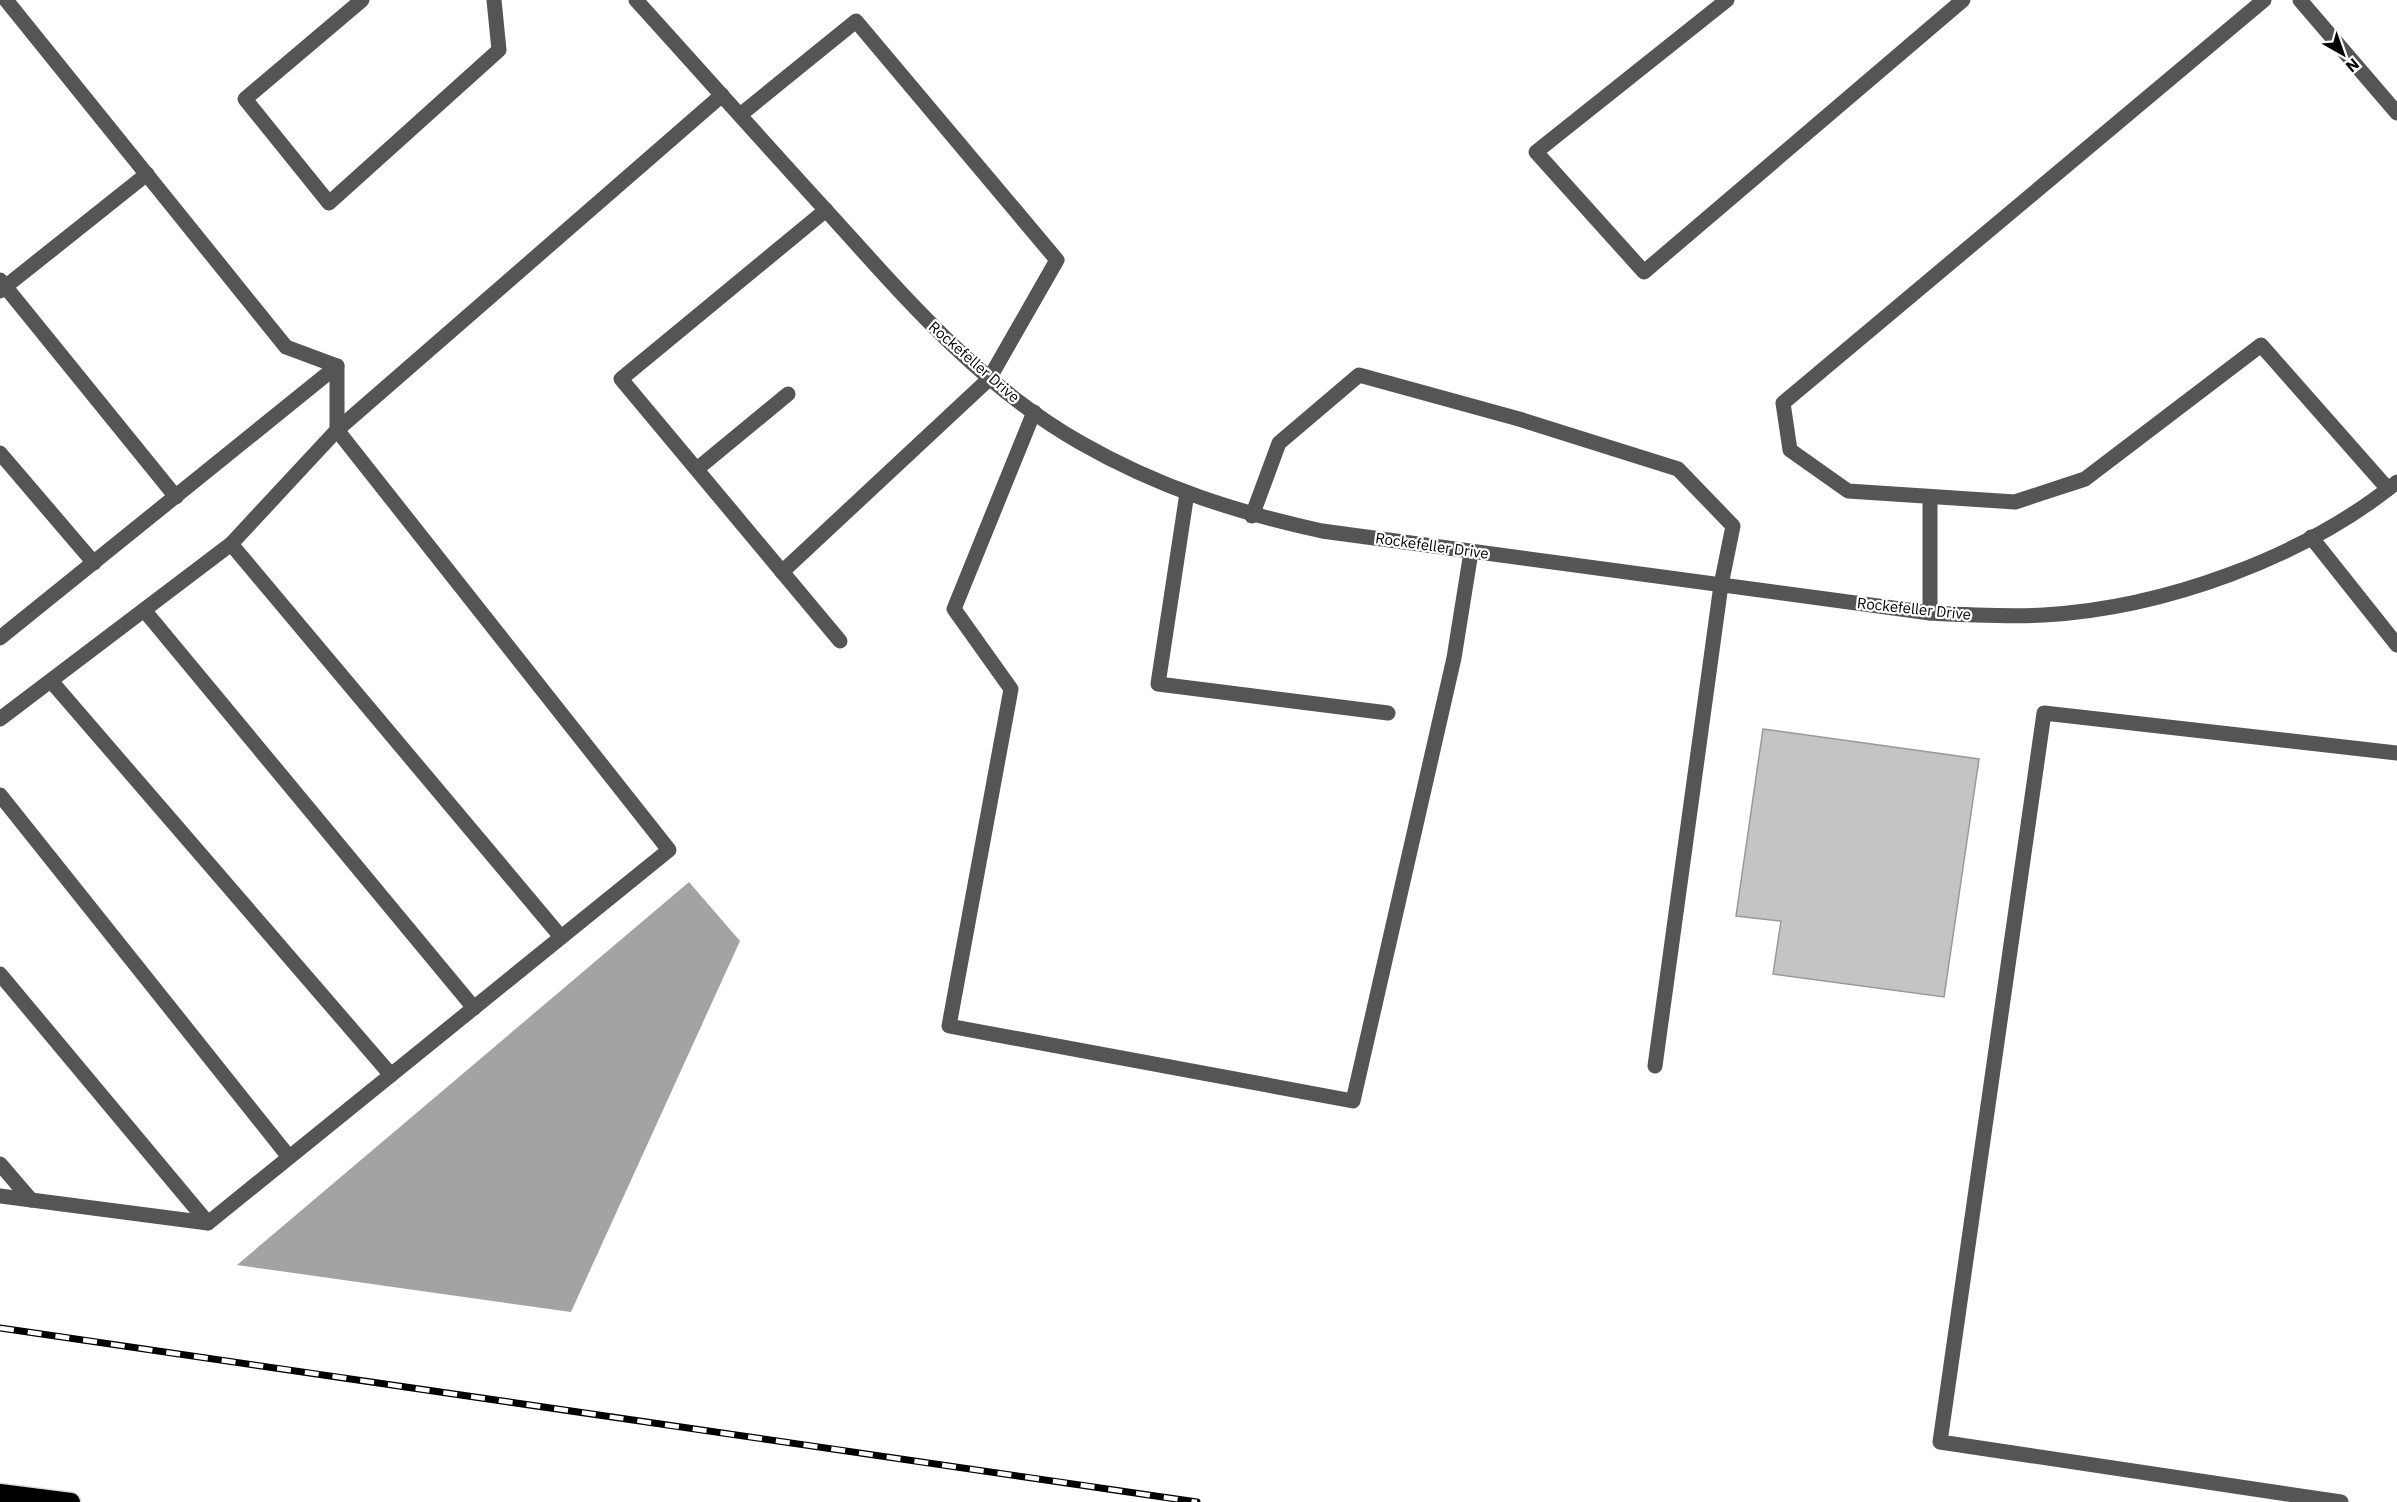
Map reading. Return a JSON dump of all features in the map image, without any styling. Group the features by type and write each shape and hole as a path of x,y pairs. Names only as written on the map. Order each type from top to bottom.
{"highway":[{"path":"0,1493 71,1502"}],"street":[{"path":"6,0 286,346 337,366"},
{"path":"362,0 245,99 328,203 499,50 494,0"},
{"name":"Rockefeller Drive","path":"636,0 917,311 989,379 1080,443 1156,482 1252,516 1322,531 1930,613 1987,616 2045,615 2114,607 2192,587 2258,563 2310,537 2393,485"},
{"path":"1726,0 1536,152 1644,272 1963,0"},
{"path":"2264,0 1783,402 1790,450 1848,491 2015,502 2085,479 2261,345 2393,485"},
{"path":"2300,0 2397,113"},
{"path":"740,115 856,21 1057,260 989,379 782,572"},
{"path":"0,719 231,544 337,430 722,95"},
{"path":"147,174 2,286 176,497"},
{"path":"826,210 621,379 840,641"},
{"path":"0,1196 208,1223 669,850 337,430 337,366"},
{"path":"0,638 337,366"},
{"path":"1252,516 1279,443 1359,375 1519,419 1678,470 1733,526 1721,585 1655,1066"},
{"path":"697,469 788,394"},
{"path":"1034,412 954,609 1011,689 949,1026 1353,1101 1454,658 1471,552"},
{"path":"0,453 94,563"},
{"path":"1187,493 1158,684 1388,713"},
{"path":"1930,496 1930,613"},
{"path":"2310,537 2397,645"},
{"path":"231,544 561,937"},
{"path":"144,610 474,1008"},
{"path":"51,681 390,1076"},
{"path":"2341,1502 1940,1442 2044,713 2397,753"},
{"path":"0,795 289,1157"},
{"path":"0,974 208,1223"},
{"path":"0,1164 30,1200"}],"shaded area":[{"path":"689,882 740,941 571,1312 237,1265"}],"building":[{"path":"1763,729 1979,759 1944,997 1773,974 1781,921 1736,916"}],"railway":[{"path":"0,1328 1197,1502"}]}
